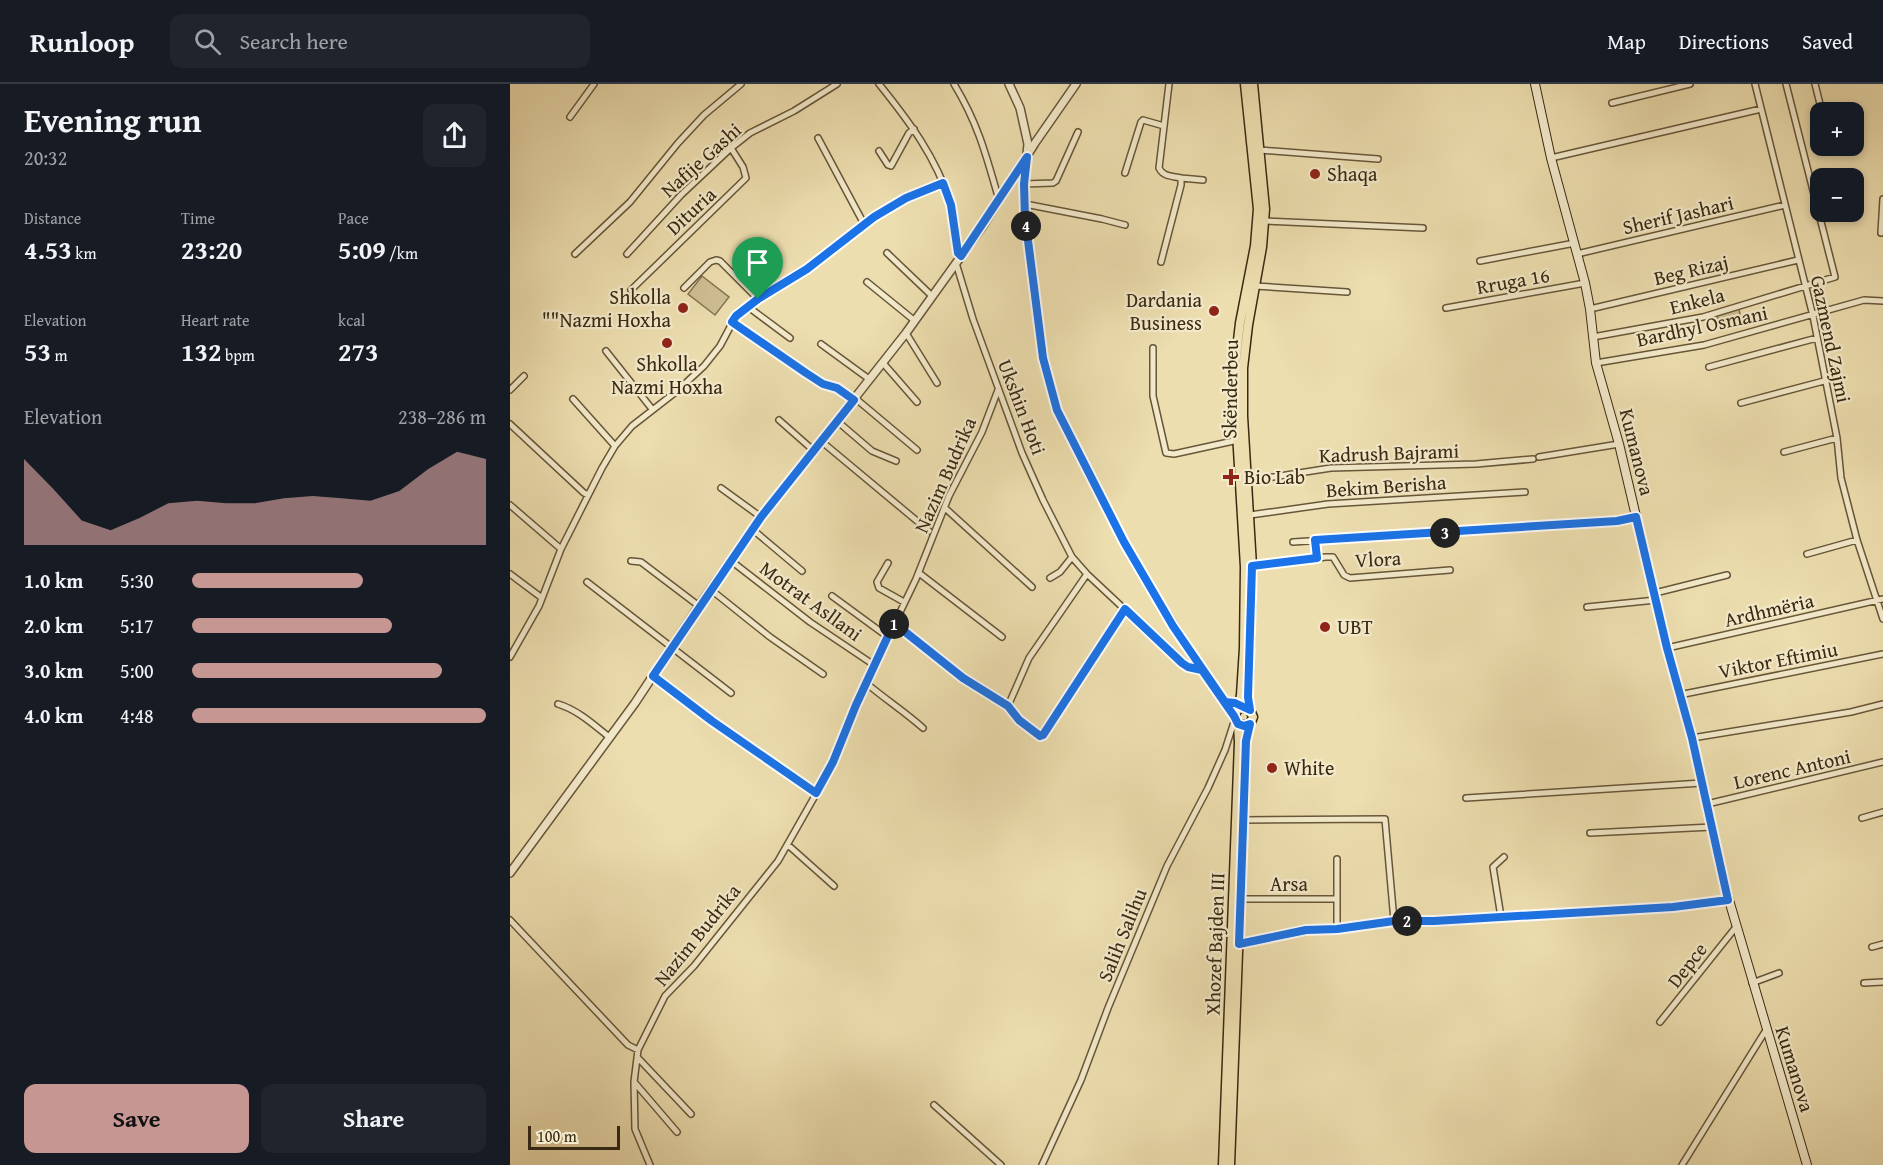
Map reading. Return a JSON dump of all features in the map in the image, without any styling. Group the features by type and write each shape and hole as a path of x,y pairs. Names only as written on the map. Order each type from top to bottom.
{"main road":[{"name":"Skënderbeu","path":"1239,711 1245,567 1235,388 1237,351 1257,225 1256,178 1245,84"},
{"name":"Skënderbeu","path":"1239,711 1248,697 1252,566 1243,416 1243,368 1265,221 1252,84"},
{"name":"Kumanova","path":"1535,84 1551,158 1585,283 1596,363 1619,444 1667,648 1692,738 1728,900 1807,1165"},
{"name":"Xhozef Bajden III","path":"1223,1165 1239,766 1239,711 1253,717 1246,741 1230,1165"},
{"path":"1239,711 1244,726 1250,724"}],"street":[{"path":"570,117 594,84"},
{"path":"575,254 630,202 678,143 705,115 741,84"},
{"name":"Nafije Gashi","path":"627,254 681,195 731,148 750,133 794,111 837,84"},
{"name":"Ukshin Hoti","path":"879,84 914,129 943,183 951,205 958,260 998,390 1035,481 1072,557 1087,574 1182,663 1202,670"},
{"path":"954,84 981,135 1000,198"},
{"path":"1009,84 1020,108 1028,144 1024,184 1025,204 1043,358 1057,410 1124,542 1202,670 1225,702 1239,711"},
{"path":"1169,84 1159,168 1166,175 1203,180"},
{"path":"1612,103 1690,84"},
{"name":"Gazmend Zajmi","path":"1755,84 1817,338 1837,438 1841,478 1857,540 1880,600 1883,620"},
{"name":"Enkela","path":"1593,337 1703,317 1835,277 1786,84"},
{"path":"1815,84 1820,102"},
{"path":"510,873 653,676 752,529 915,321 1074,85"},
{"path":"1551,158 1761,109"},
{"path":"1125,173 1141,122 1150,121 1164,126"},
{"path":"879,152 891,166 909,133 914,129"},
{"path":"1024,184 1056,181 1078,132"},
{"path":"818,138 864,224"},
{"name":"Dituria","path":"632,290 746,178 743,167 731,148"},
{"path":"1260,150 1378,159"},
{"path":"1161,262 1179,197 1181,178"},
{"path":"510,657 542,598 561,549 588,495 615,446 632,426 677,391 704,366 720,346 736,316 747,306 807,269 864,224 906,198 943,183"},
{"path":"1881,233 1883,199"},
{"path":"1025,204 1125,225"},
{"name":"Sherif Jashari","path":"1577,254 1785,205"},
{"path":"1265,221 1422,228"},
{"path":"1480,261 1575,243"},
{"path":"887,253 932,296"},
{"path":"684,288 710,262 716,260 720,261 758,299"},
{"name":"Beg Rizaj","path":"1590,309 1798,260"},
{"path":"867,282 915,321"},
{"name":"Rruga 16","path":"1446,308 1585,283"},
{"path":"1255,286 1347,292"},
{"name":"Bardhyl Osmani","path":"1596,363 1704,345 1864,300 1883,301"},
{"path":"747,306 790,338"},
{"path":"732,322 823,384 837,388 854,399 917,450"},
{"path":"906,333 937,383"},
{"path":"1709,367 1817,338"},
{"path":"821,344 869,379"},
{"name":"Skënderbeu","path":"1153,348 1153,396 1166,453 1174,454 1238,440"},
{"path":"606,351 652,409"},
{"path":"883,363 917,402"},
{"path":"510,390 524,376"},
{"path":"1740,403 1824,381"},
{"name":"Nazim Budrika","path":"650,1165 635,1129 634,1082 638,1050 666,996 694,966 778,861 788,845 833,762 874,665 919,573 945,508 982,432 998,390"},
{"path":"573,399 615,446"},
{"path":"779,420 813,450"},
{"path":"837,421 872,451 896,461"},
{"path":"510,424 588,495"},
{"path":"1784,452 1837,438"},
{"path":"821,441 929,531"},
{"name":"Kadrush Bajrami","path":"1247,481 1331,468 1476,464 1536,458 1619,444"},
{"path":"720,488 761,517"},
{"name":"Bekim Berisha","path":"1250,515 1328,504 1525,492"},
{"path":"510,505 561,549"},
{"path":"945,508 1032,587"},
{"name":"Vlora","path":"1293,542 1617,521 1636,517"},
{"path":"752,529 802,571"},
{"path":"1252,566 1317,558 1315,540"},
{"path":"1807,554 1857,540"},
{"path":"1050,578 1060,572 1072,557"},
{"name":"Vlora","path":"1317,558 1333,557 1344,575 1350,578 1450,570"},
{"name":"Motrat Asllani","path":"730,560 810,622 874,665"},
{"path":"631,561 640,562 699,606"},
{"path":"888,563 877,582 879,588 904,602"},
{"path":"919,573 1002,637"},
{"path":"510,574 542,598"},
{"path":"1008,706 1029,658 1087,574"},
{"path":"1587,607 1656,597 1727,576"},
{"path":"586,582 731,693"},
{"path":"710,589 770,637 823,674"},
{"path":"832,596 888,638"},
{"name":"Ardhmëria","path":"1667,648 1880,600"},
{"path":"894,623 963,678 1008,706 1019,720 1040,736 1043,735 1125,609"},
{"name":"Viktor Eftimiu","path":"1679,695 1883,654"},
{"path":"653,676 712,721 816,793"},
{"path":"866,683 891,705 905,712 924,728"},
{"path":"1225,702 1239,711"},
{"path":"558,704 567,706 609,737"},
{"path":"1692,738 1883,704"},
{"name":"Salih Salihu","path":"1042,1165 1081,1080 1167,866 1208,788 1239,711"},
{"name":"Lorenc Antoni","path":"1707,804 1883,762"},
{"path":"1466,798 1702,783"},
{"path":"1863,818 1883,812"},
{"path":"1243,820 1385,819 1394,921"},
{"path":"1590,833 1712,827"},
{"path":"788,845 834,886"},
{"path":"1501,916 1493,867 1504,857"},
{"path":"1337,859 1337,929"},
{"name":"Arsa","path":"1240,899 1337,899"},
{"path":"1239,944 1306,930 1337,929 1394,921 1434,921 1673,907 1728,900"},
{"path":"510,920 628,1045 638,1050"},
{"name":"Depce","path":"1660,1022 1736,927"},
{"path":"1872,947 1883,944"},
{"path":"1752,983 1779,973"},
{"path":"1864,983 1883,982"},
{"path":"1682,1165 1766,1030"},
{"path":"638,1058 691,1114"},
{"path":"634,1082 677,1132"},
{"path":"934,1105 1001,1165"}],"shaded area":[{"path":"702,276 729,297 715,315 688,294"},
{"path":"1739,309 1741,320 1720,326 1717,316"}],"place":[{"name":"Shaqa","path":"1315,174"},
{"name":"Shkolla \"\"Nazmi Hoxha","path":"683,308"},
{"name":"Dardania Business","path":"1214,311"},
{"name":"Shkolla Nazmi Hoxha","path":"667,343"},
{"name":"Bio Lab","path":"1231,477"},
{"name":"UBT","path":"1325,627"},
{"name":"White","path":"1272,768"}],"route":[{"path":"1027,157 1024,184 1025,217 1043,358 1057,410 1124,542 1173,626 1225,702 1235,703 1250,710 1248,697 1252,566 1317,558 1315,540 1617,521 1636,517 1667,648 1692,738 1728,900 1673,907 1434,921 1394,921 1337,929 1306,930 1239,944 1246,741 1250,724 1239,725 1202,670 1182,663 1125,609 1043,735 1040,736 1019,720 1008,706 963,678 894,623 856,705 833,762 816,793 712,721 653,676 761,517 854,400 837,388 823,384 732,322 747,306 758,299 807,269 874,217 906,198 943,183 951,205 958,253 961,256 1027,157"}]}
